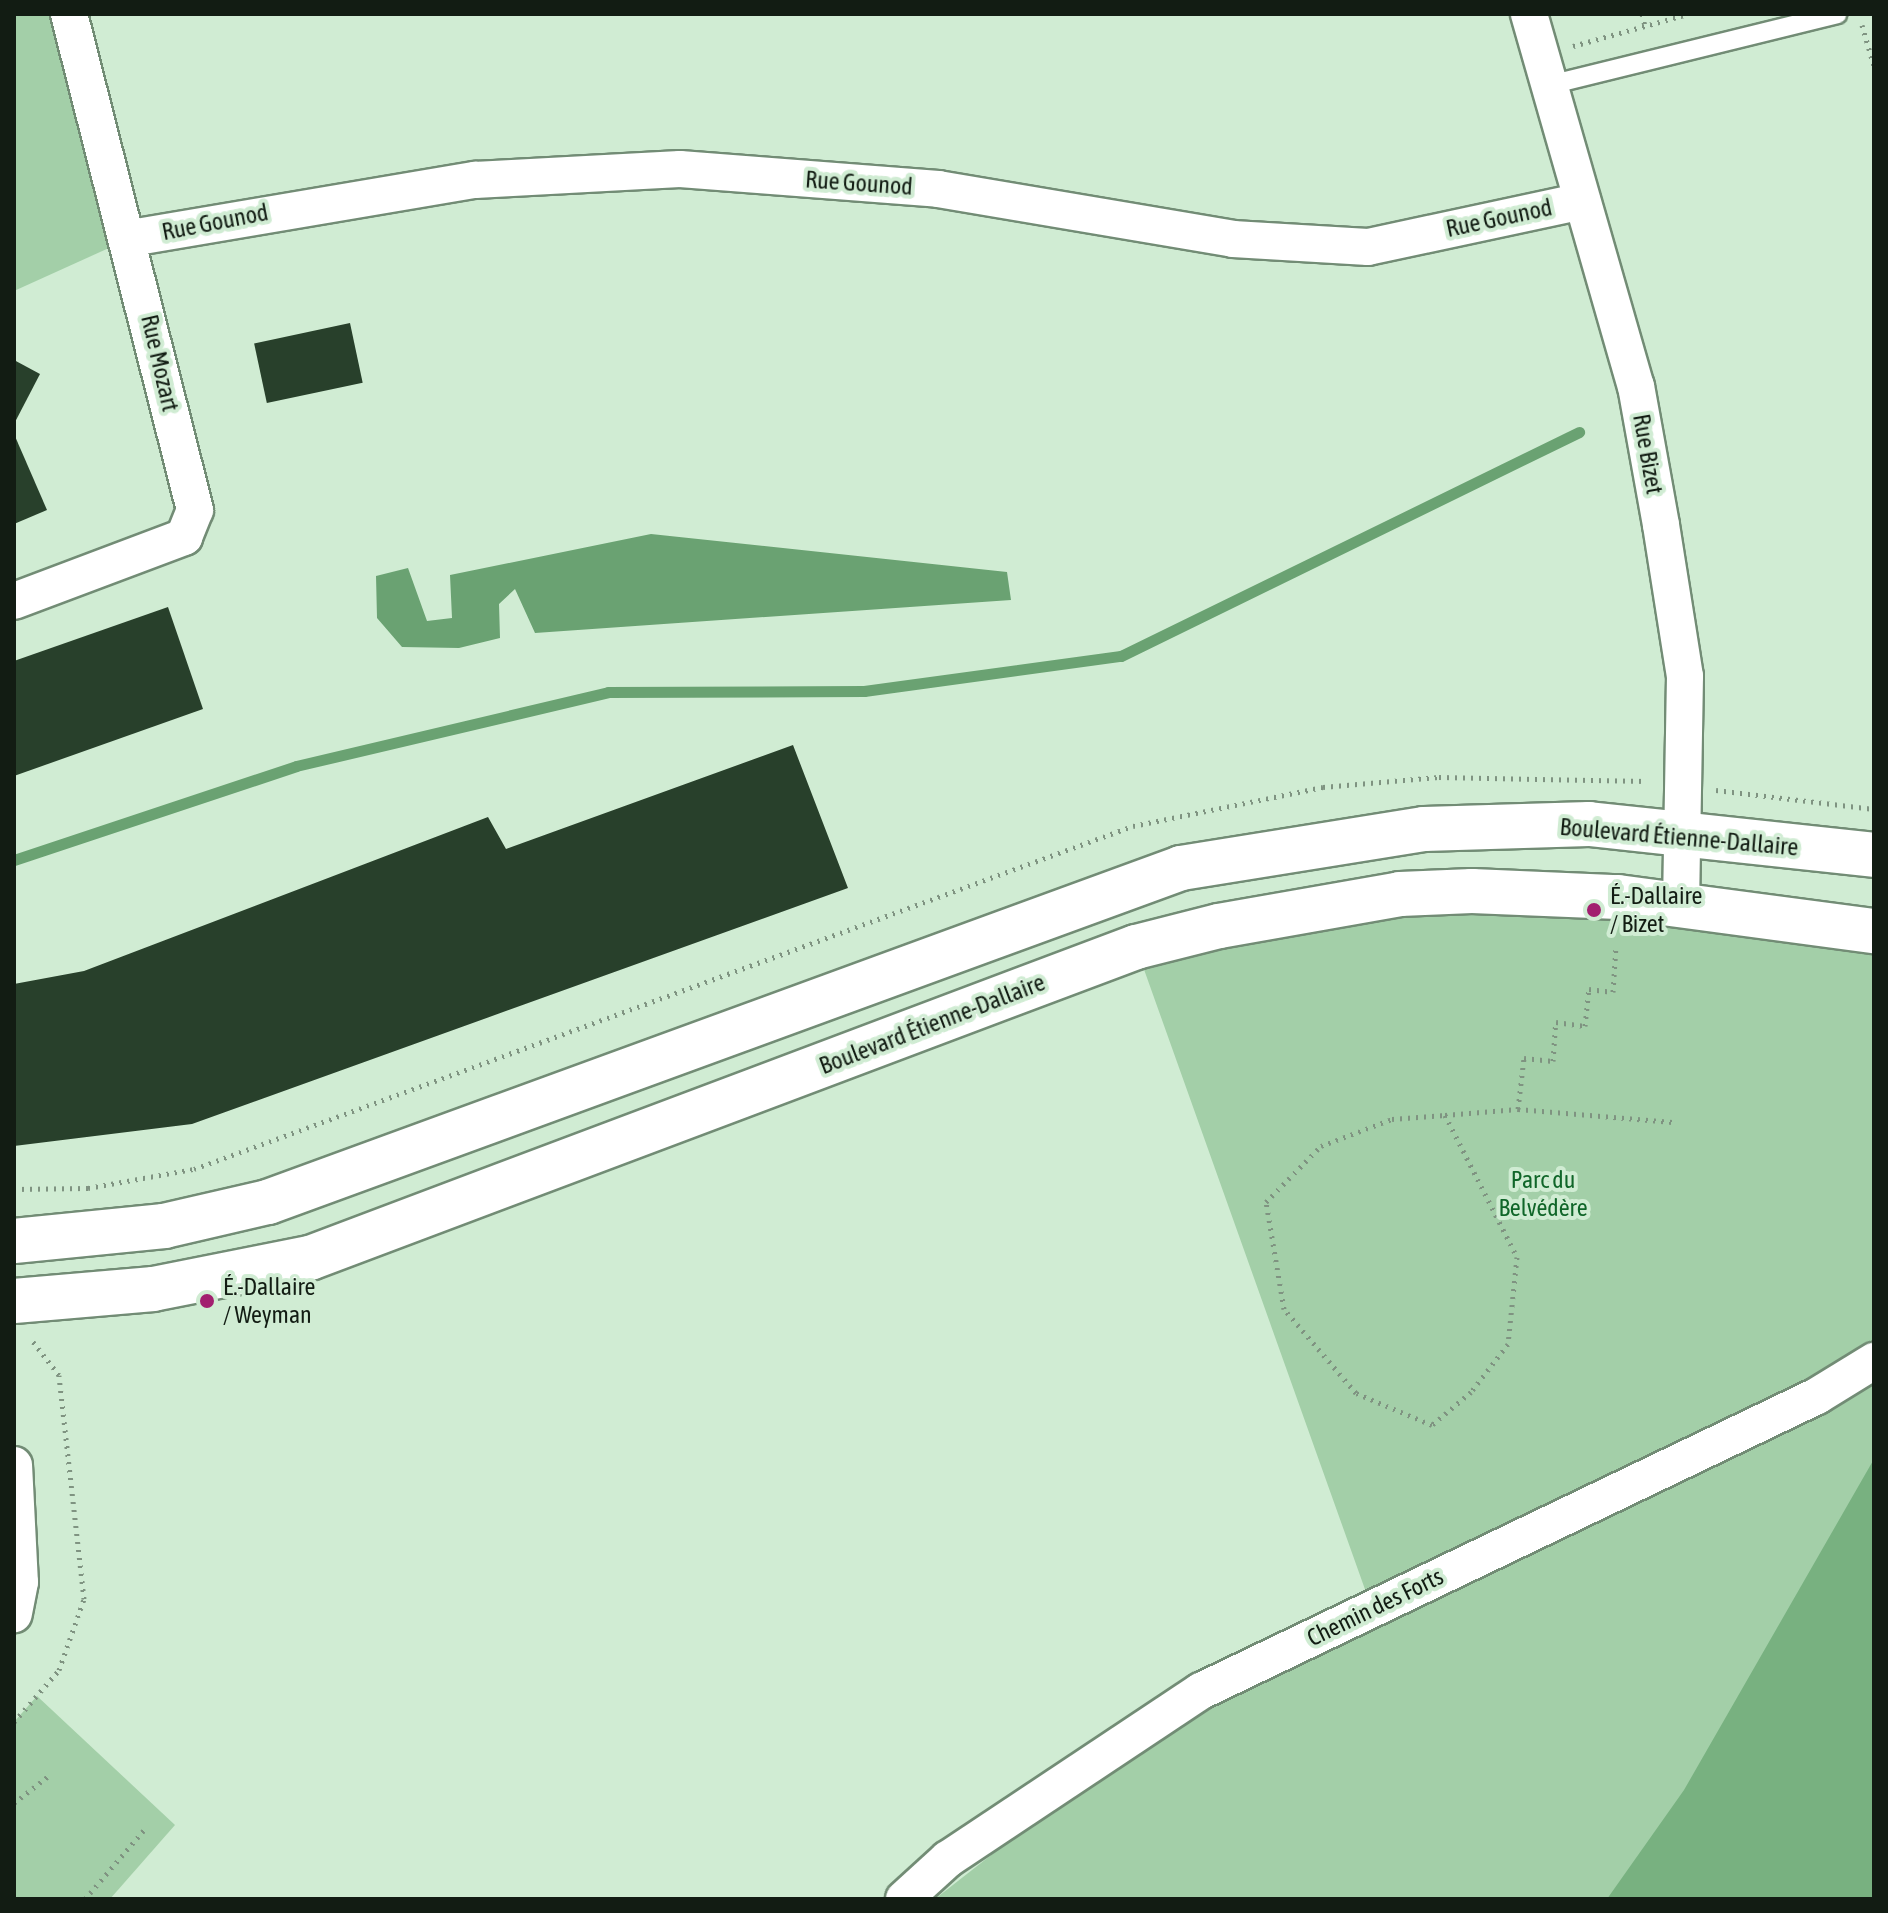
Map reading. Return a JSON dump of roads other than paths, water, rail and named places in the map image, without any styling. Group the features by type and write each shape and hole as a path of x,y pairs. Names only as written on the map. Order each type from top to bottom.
{"street":[{"name":"Rue Mozart","path":"14,601 184,537 195,510 131,238 69,14"},
{"name":"Rue Bizet","path":"1529,14 1636,386 1661,525 1685,676 1681,907"},
{"name":"Rue Gounod","path":"131,238 475,180 680,169 938,189 1233,239 1368,247 1582,201"},
{"name":"Boulevard Étienne-Dallaire","path":"14,1241 164,1226 268,1202 1181,868 1424,829 1589,824 1874,855"},
{"name":"Boulevard Étienne-Dallaire","path":"18,1314 310,1258 1159,939 1400,894 1618,897 1874,931"},
{"name":"Chemin des Forts","path":"904,1899 948,1859 1201,1691 1817,1396 1874,1361"},
{"path":"14,1465 20,1582 14,1614"}],"lane":[{"path":"1545,70 1837,14"}],"waterway":[{"path":"14,860 296,766 608,692 864,691 1121,656 1579,432"}],"place":[{"name":"É.-Dallaire / Bizet","path":"1594,910"},
{"name":"É.-Dallaire / Weyman","path":"207,1301"}],"park label":[{"name":"Parc du Belvédère","path":"1543,1194"}]}
